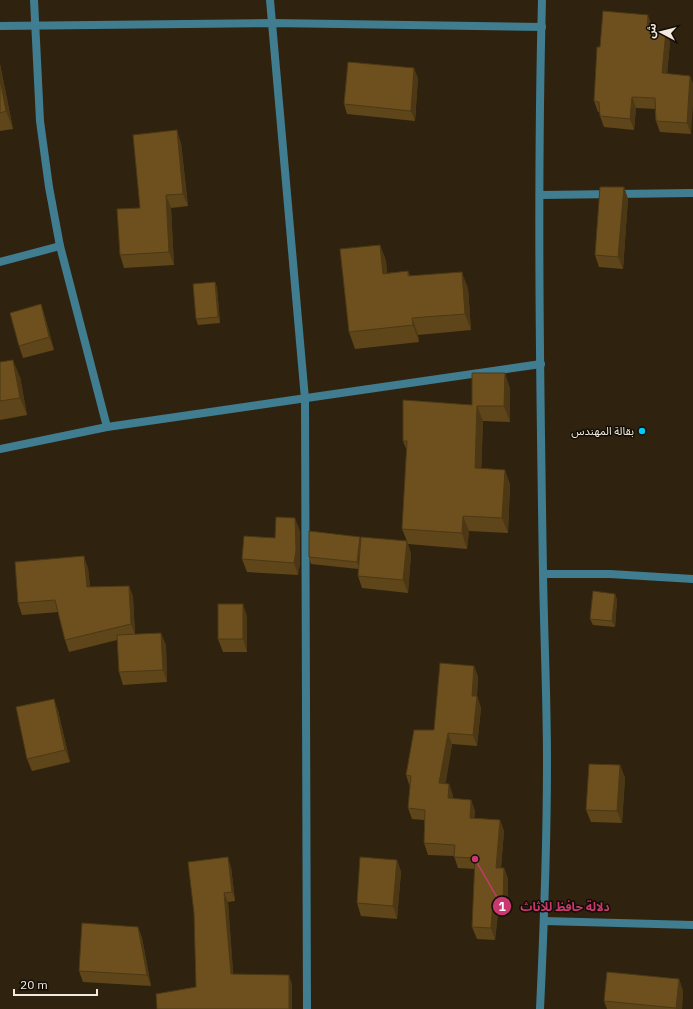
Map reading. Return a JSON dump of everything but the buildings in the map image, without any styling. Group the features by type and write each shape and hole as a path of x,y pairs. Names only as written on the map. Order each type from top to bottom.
{"street":[{"path":"34,0 40,121 49,187 60,246 108,427"},
{"path":"270,0 305,399 307,1009"},
{"path":"540,1009 544,921 547,760 541,364 540,195 542,0"},
{"path":"0,26 271,23 542,27"},
{"path":"540,195 693,193"},
{"path":"0,262 60,246"},
{"path":"0,449 108,427 541,364"},
{"path":"543,574 610,574 693,579"},
{"path":"544,921 693,925"}],"place":[{"name":"بقالة المهندس","path":"642,431"},
{"name":"دلالة حافظ للاثاث","path":"475,859"}]}
